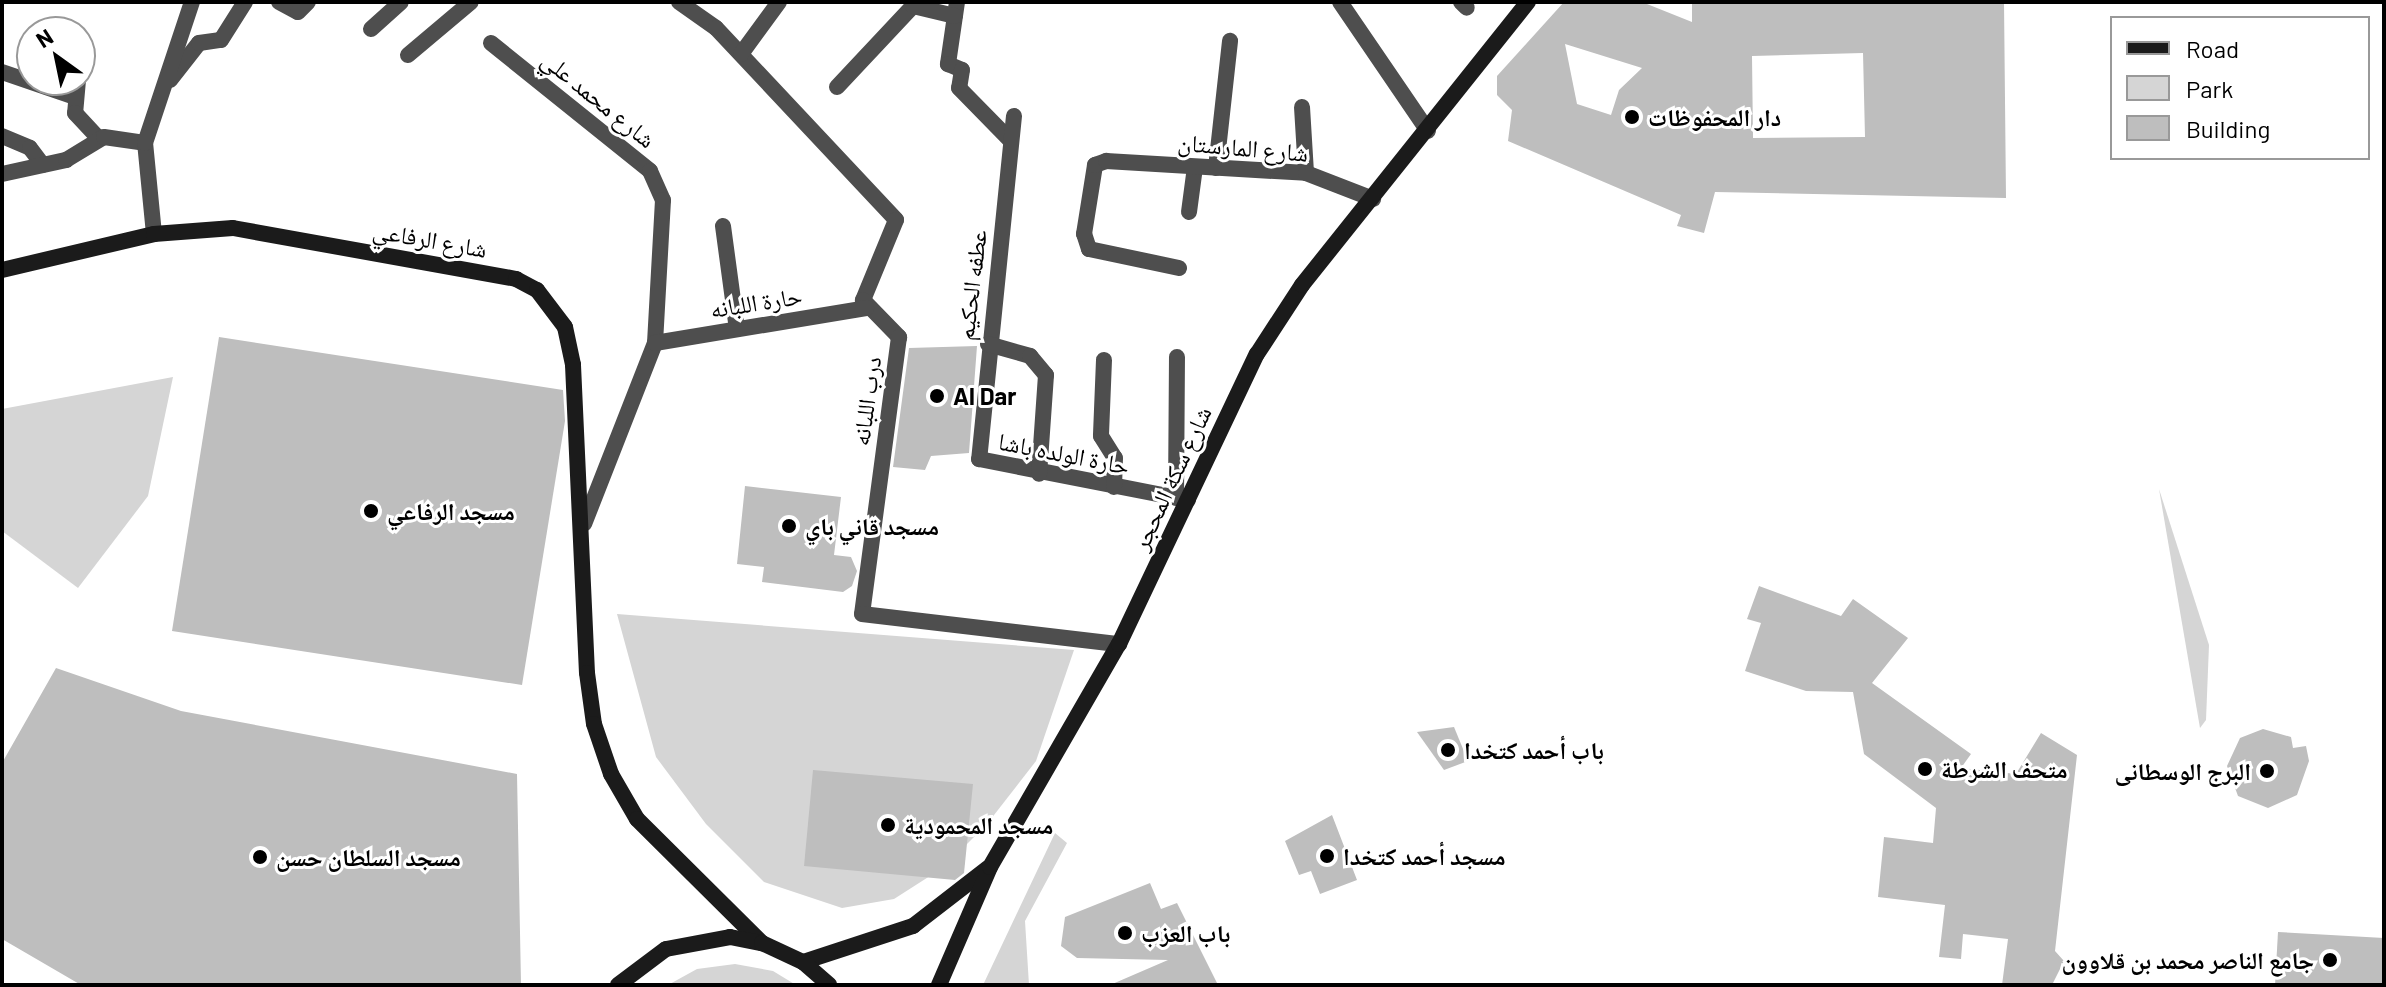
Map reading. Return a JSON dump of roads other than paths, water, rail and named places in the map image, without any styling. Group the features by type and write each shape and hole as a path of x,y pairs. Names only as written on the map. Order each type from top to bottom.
{"main road":[{"name":"شارع سكة المحجر","path":"939,985 990,867 1119,644 1182,499 1278,319 1528,2"},
{"name":"شارع الرفاعي","path":"2,270 154,234 233,228 516,279 537,290 565,327 573,365 594,724 611,774 637,819 762,943"},
{"name":"شارع سكة المحجر","path":"803,962 913,926 990,867"},
{"path":"618,985 666,949 697,940 762,943 803,962 829,985"}],"street":[{"path":"154,234 145,143 192,2"},
{"path":"162,90 199,43 221,40 245,2"},
{"path":"279,2 298,12 308,2"},
{"path":"371,29 401,2"},
{"path":"408,55 471,2"},
{"path":"679,2 741,54 894,215 896,226 863,300 866,308"},
{"path":"741,54 779,2"},
{"path":"1345,4 1428,131"},
{"path":"837,87 913,6 956,9 948,64 962,70 958,87 1011,141"},
{"path":"1216,168 1230,41"},
{"name":"شارع محمد علي","path":"491,43 650,171 658,185 663,216 655,343 584,524"},
{"path":"76,96 75,113 99,139"},
{"path":"1302,107 1306,173"},
{"name":"عطفه الحكيم","path":"979,459 988,344 1014,116"},
{"path":"2,136 30,148 43,165"},
{"path":"2,174 73,157 99,139 145,143"},
{"name":"شارع المارستان","path":"1179,268 1089,249 1084,234 1089,175 1106,161 1306,173 1373,199"},
{"path":"1189,212 1195,167"},
{"path":"723,226 737,329"},
{"name":"حارة اللبانه","path":"655,343 866,308"},
{"name":"درب اللبانه","path":"866,308 894,327 899,342 862,614 1119,644"},
{"path":"988,344 1030,356 1046,375 1039,474"},
{"path":"1177,357 1182,499"},
{"path":"1104,360 1101,438 1115,458 1114,487"},
{"name":"حارة الولده باشا","path":"979,459 1039,474 1182,499"}],"place":[{"name":"دار المحفوظات","path":"1632,117"},
{"name":"Al Dar","path":"937,396"},
{"name":"مسجد الرفاعي","path":"371,511"},
{"name":"مسجد قاني باي","path":"789,526"},
{"name":"باب أحمد كتخدا","path":"1448,750"},
{"name":"متحف الشرطة","path":"1925,769"},
{"name":"البرج الوسطانى","path":"2267,771"},
{"name":"مسجد المحمودية","path":"888,825"},
{"name":"مسجد أحمد كتخدا","path":"1327,856"},
{"name":"مسجد السلطان حسن","path":"260,857"},
{"name":"باب العزب","path":"1125,933"},
{"name":"جامع الناصر محمد بن قلاوون","path":"2330,960"}]}
